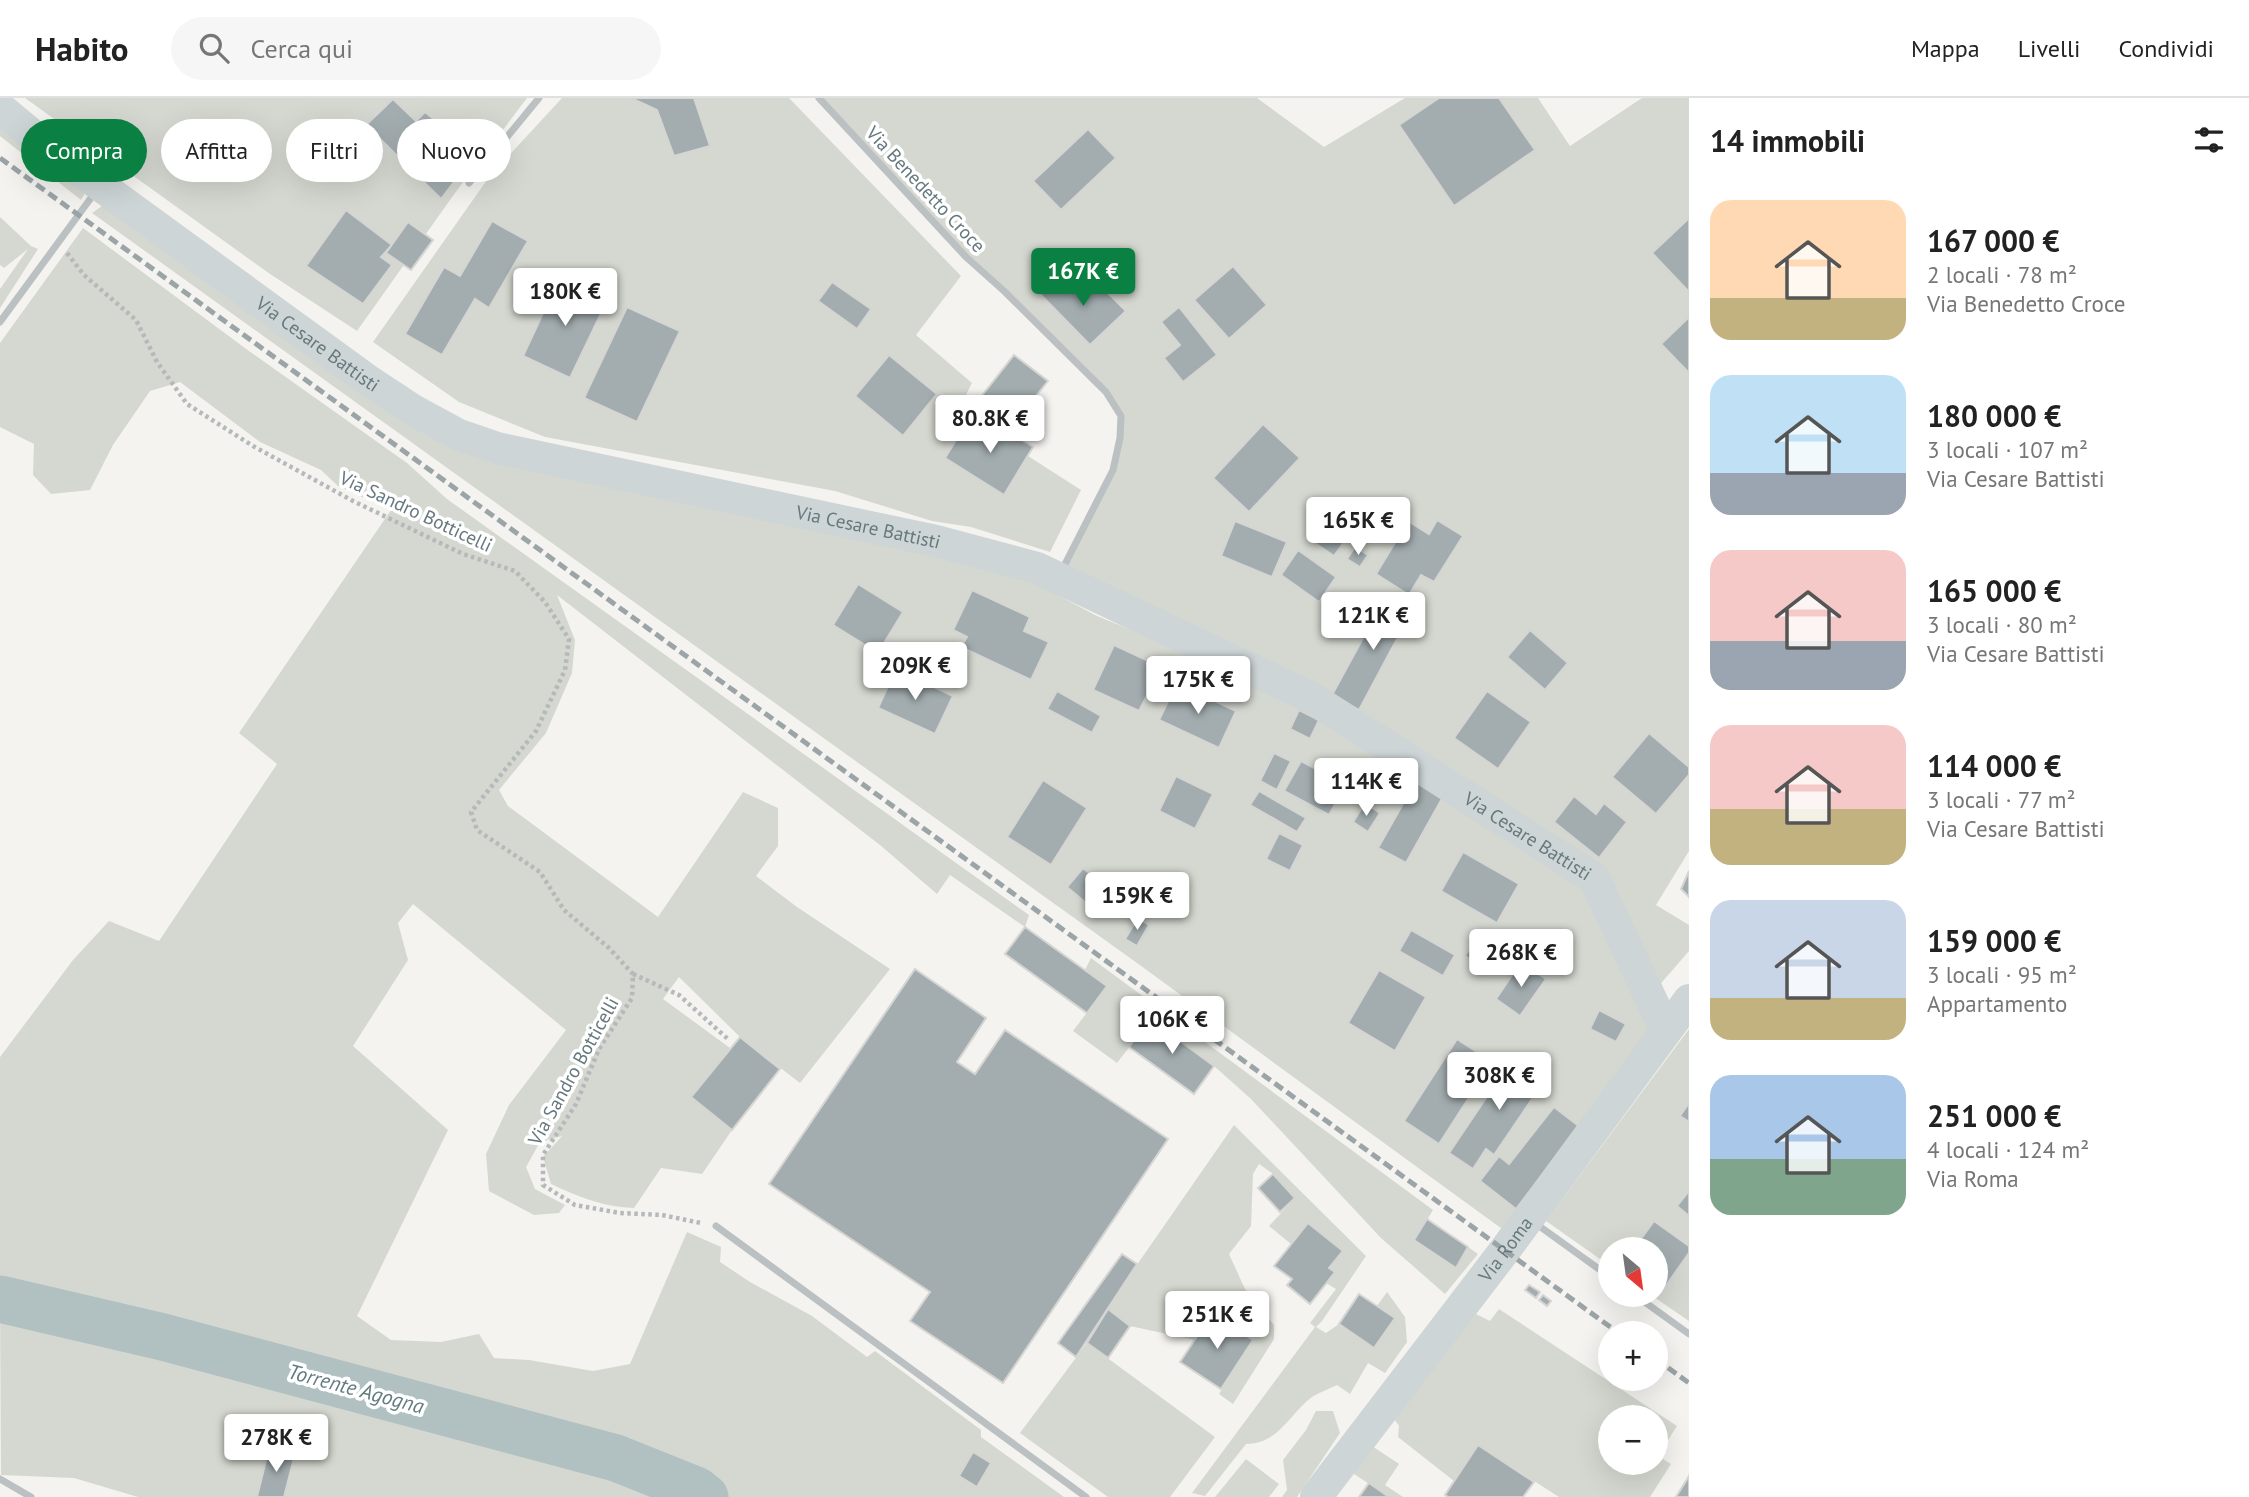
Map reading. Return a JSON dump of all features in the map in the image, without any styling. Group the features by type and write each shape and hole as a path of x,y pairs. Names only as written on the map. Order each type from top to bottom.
{"street":[{"path":"469,183 539,98"},
{"name":"Via Benedetto Croce","path":"819,98 966,257 1106,392 1121,416 1120,438 1112,471 1058,578"},
{"name":"Via Cesare Battisti","path":"0,108 42,143 366,379 412,410 458,435 540,458 936,541 1037,568 1310,697 1594,877 1666,1031"},
{"path":"0,322 101,185"},
{"name":"Via Roma","path":"1316,1497 1689,1000"},
{"path":"1528,1218 1598,1268"},
{"path":"716,1226 1086,1497"},
{"path":"1652,1307 1689,1334"},
{"path":"0,1479 31,1497"}],"path":[{"name":"Via Sandro Botticelli","path":"58,242 84,275 136,320 157,362 187,404 253,446 353,501 463,554 515,571 545,601 569,639 565,670 536,731 471,812 477,830 540,872 564,910 609,948 633,974 632,998 599,1049 576,1104 543,1156 542,1185 575,1205 620,1213 662,1215 716,1226"},
{"path":"633,974 679,995 729,1040"}],"shaded area":[{"path":"25,98 527,98 511,119 397,119 397,182 463,182 357,331 270,274 142,182 147,182 147,119 54,119"},
{"path":"562,98 789,98 961,276 916,335 972,383 957,412 969,419 945,458 1003,495 1028,456 1081,490 1050,552 971,527 932,521 835,491 545,437 459,402 373,342 485,182 511,182 511,153"},
{"path":"819,98 1257,98 1324,147 1405,98 1538,98 1570,146 1642,98 1689,98 1689,218 1652,253 1689,292 1689,851 1656,905 1689,925 1689,951 1650,996 1594,877 1311,697 1058,578 1113,470 1121,416 1106,392 966,257"},
{"path":"0,121 21,137 21,153 0,136"},
{"path":"58,182 80,182 88,188 81,200"},
{"path":"106,203 363,391 748,508 1031,581 1097,616 1308,707 1581,885 1656,1034 1509,1234 1137,963 92,213"},
{"path":"0,217 31,246 38,249 0,308 0,289 28,249 4,268 0,265"},
{"path":"83,228 249,351 407,463 447,499 1029,915 1025,927 950,875 937,894 880,845 557,595 575,640 572,673 546,733 499,790 508,806 658,917 743,792 778,808 778,846 756,876 890,969 800,1083 740,1037 679,977 663,999 730,1048 691,1097 732,1130 702,1174 661,1168 634,1208 591,1200 551,1184 543,1157 562,1136 540,1142 526,1167 535,1189 565,1205 559,1213 534,1215 489,1191 486,1154 509,1105 566,1030 413,904 398,923 408,960 353,1046 448,1130 357,1316 391,1340 441,1342 479,1334 494,1358 529,1360 593,1371 630,1364 687,1232 721,1247 720,1262 812,1316 867,1357 875,1351 981,1430 981,1437 1064,1497 711,1497 697,1488 618,1455 163,1334 0,1296 0,1057 73,960 109,921 159,941 277,764 239,733 391,510 338,486 321,470 260,442 180,382 150,391 113,445 90,490 51,494 33,475 34,444 0,427 0,343"},
{"path":"1091,958 1433,1210 1414,1241 1456,1267 1468,1247 1478,1254 1445,1294 1381,1238 1251,1099 1214,1066 1151,1019 1117,1063 1073,1031 1107,986 1085,970"},
{"path":"1689,1029 1689,1321 1668,1307 1668,1237 1598,1237 1598,1258 1546,1221"},
{"path":"1234,1125 1366,1256 1316,1327 1326,1333 1339,1324 1374,1348 1395,1318 1377,1306 1387,1292 1405,1317 1407,1342 1385,1373 1368,1363 1350,1394 1337,1385 1318,1394 1304,1404 1276,1433 1257,1443 1246,1444 1205,1496 1192,1493 1315,1327 1310,1323 1336,1289 1326,1283 1334,1272 1329,1268 1343,1251 1308,1223 1291,1244 1269,1226 1295,1198 1273,1174 1259,1164 1253,1174 1251,1226 1229,1254 1245,1289 1274,1325 1274,1339 1233,1404 1219,1394 1252,1340 1212,1314 1195,1340 1130,1326 1107,1308"},
{"path":"0,1305 162,1344 615,1463 695,1497 138,1497 74,1478 1,1475"},
{"path":"1499,1309 1598,1374 1598,1391 1624,1391 1645,1405 1598,1405 1598,1475 1664,1475 1650,1497 1559,1497 1478,1445 1454,1481 1398,1437 1399,1426 1392,1416 1472,1312 1490,1321"},
{"path":"1087,1343 1215,1437 1170,1497 1108,1497 1020,1433"},
{"path":"1316,1411 1333,1411 1340,1433 1297,1497 1282,1497 1287,1490 1283,1460 1306,1430"},
{"path":"1668,1420 1677,1426 1668,1440"},
{"path":"1372,1446 1399,1464 1385,1485 1403,1497 1389,1497 1351,1472"},
{"path":"1246,1459 1279,1484 1269,1497 1215,1497"}],"building":[{"path":"631,98 694,98 710,146 674,156 657,110"},
{"path":"1439,98 1499,98 1535,150 1454,206 1399,125"},
{"path":"393,99 414,119 397,119 397,156 383,142 383,119 372,119"},
{"path":"425,112 433,119 418,119"},
{"path":"1088,129 1116,158 1061,210 1033,181"},
{"path":"424,182 454,182 441,199"},
{"path":"346,210 392,245 381,257 392,265 363,304 306,266"},
{"path":"1689,218 1689,292 1652,253"},
{"path":"492,221 528,241 489,308 475,299 442,355 405,334 444,267 460,276"},
{"path":"408,222 433,240 411,270 386,253"},
{"path":"1233,266 1267,305 1229,339 1194,300"},
{"path":"1060,272 1085,298 1099,284 1126,311 1090,345 1039,293"},
{"path":"559,279 607,301 570,378 523,356"},
{"path":"832,282 871,309 857,329 818,301"},
{"path":"627,307 680,331 637,422 584,398"},
{"path":"1179,307 1217,355 1183,382 1164,358 1180,345 1161,322"},
{"path":"1689,317 1689,373 1661,344"},
{"path":"889,355 937,394 903,436 855,396"},
{"path":"1014,355 1048,381 1024,411 1009,399 991,421 973,407"},
{"path":"969,419 993,434 998,425 1033,447 1004,495 945,458"},
{"path":"1263,424 1300,458 1249,512 1213,478"},
{"path":"1437,520 1463,536 1434,582 1421,575 1409,595 1376,574 1408,521 1429,534"},
{"path":"1235,521 1287,542 1272,577 1221,556"},
{"path":"1320,525 1344,542 1334,556 1309,539"},
{"path":"1355,547 1368,555 1360,567 1347,559"},
{"path":"1298,550 1336,577 1319,602 1281,575"},
{"path":"858,584 903,612 878,653 833,625"},
{"path":"972,590 1030,617 1024,631 1049,642 1031,680 961,647 967,637 953,630"},
{"path":"1387,594 1413,609 1359,710 1332,695"},
{"path":"1530,630 1568,663 1545,690 1507,657"},
{"path":"1114,645 1179,675 1167,697 1151,688 1139,711 1093,690"},
{"path":"896,669 953,696 935,734 878,708"},
{"path":"1177,683 1236,711 1219,748 1159,720"},
{"path":"1057,691 1101,716 1092,733 1047,709"},
{"path":"1487,691 1531,722 1498,769 1454,738"},
{"path":"1299,710 1319,720 1310,739 1290,729"},
{"path":"1649,733 1689,767 1689,775 1656,814 1612,777"},
{"path":"1274,753 1291,761 1277,790 1260,781"},
{"path":"1301,761 1325,774 1331,763 1352,774 1329,815 1284,791"},
{"path":"1176,776 1213,794 1195,829 1159,811"},
{"path":"1417,779 1444,795 1406,863 1378,848"},
{"path":"1043,780 1087,808 1051,865 1007,837"},
{"path":"1259,791 1306,818 1297,832 1250,805"},
{"path":"1574,796 1596,814 1604,803 1627,822 1599,858 1554,822"},
{"path":"1365,803 1380,813 1368,832 1353,822"},
{"path":"1279,833 1303,845 1290,871 1266,859"},
{"path":"1463,852 1519,884 1497,923 1441,891"},
{"path":"1083,868 1115,895 1099,914 1067,887"},
{"path":"1689,871 1689,897 1681,889"},
{"path":"1138,918 1149,925 1137,946 1125,939"},
{"path":"1025,927 1107,986 1087,1013 1005,954"},
{"path":"1411,930 1455,955 1443,976 1399,951"},
{"path":"1478,935 1504,949 1491,971 1465,956"},
{"path":"1521,962 1546,979 1520,1016 1496,999"},
{"path":"915,969 986,1018 957,1062 975,1074 1005,1030 1168,1139 1003,1383 910,1321 930,1292 769,1184"},
{"path":"1379,970 1426,997 1395,1051 1348,1023"},
{"path":"1599,1010 1626,1024 1616,1042 1590,1029"},
{"path":"1150,1019 1214,1066 1194,1094 1129,1047"},
{"path":"740,1037 780,1069 732,1130 691,1097"},
{"path":"1457,1039 1492,1062 1439,1144 1404,1121"},
{"path":"1515,1055 1547,1077 1494,1155 1486,1149 1473,1169 1449,1153"},
{"path":"1689,1103 1689,1122 1680,1116"},
{"path":"1554,1107 1580,1127 1516,1209 1480,1181 1499,1156 1509,1164"},
{"path":"1273,1174 1295,1198 1280,1212 1258,1188"},
{"path":"1689,1191 1689,1216 1677,1206"},
{"path":"1427,1219 1468,1247 1456,1268 1414,1240"},
{"path":"1654,1221 1689,1246 1689,1253 1668,1283 1668,1237 1642,1237"},
{"path":"1308,1223 1343,1251 1329,1268 1335,1272 1310,1304 1287,1285 1292,1279 1274,1266"},
{"path":"1122,1254 1137,1264 1076,1357 1058,1343"},
{"path":"1529,1285 1540,1292 1536,1298 1525,1290"},
{"path":"1359,1294 1395,1318 1374,1348 1339,1324"},
{"path":"1543,1295 1551,1301 1547,1306 1539,1300"},
{"path":"1108,1309 1130,1326 1108,1358 1087,1343"},
{"path":"1212,1314 1253,1340 1221,1389 1180,1362"},
{"path":"1478,1445 1534,1482 1523,1497 1445,1495"},
{"path":"269,1448 295,1454 284,1497 257,1497"},
{"path":"973,1452 991,1463 977,1487 959,1476"},
{"path":"1689,1476 1689,1497 1676,1497"},
{"path":"1369,1483 1389,1497 1359,1497"}],"waterway":[{"name":"Torrente Agogna","path":"0,1299 163,1337 616,1458 696,1490 705,1497"}],"railway":[{"path":"0,158 1602,1321"},
{"path":"1668,1368 1689,1383"}]}
